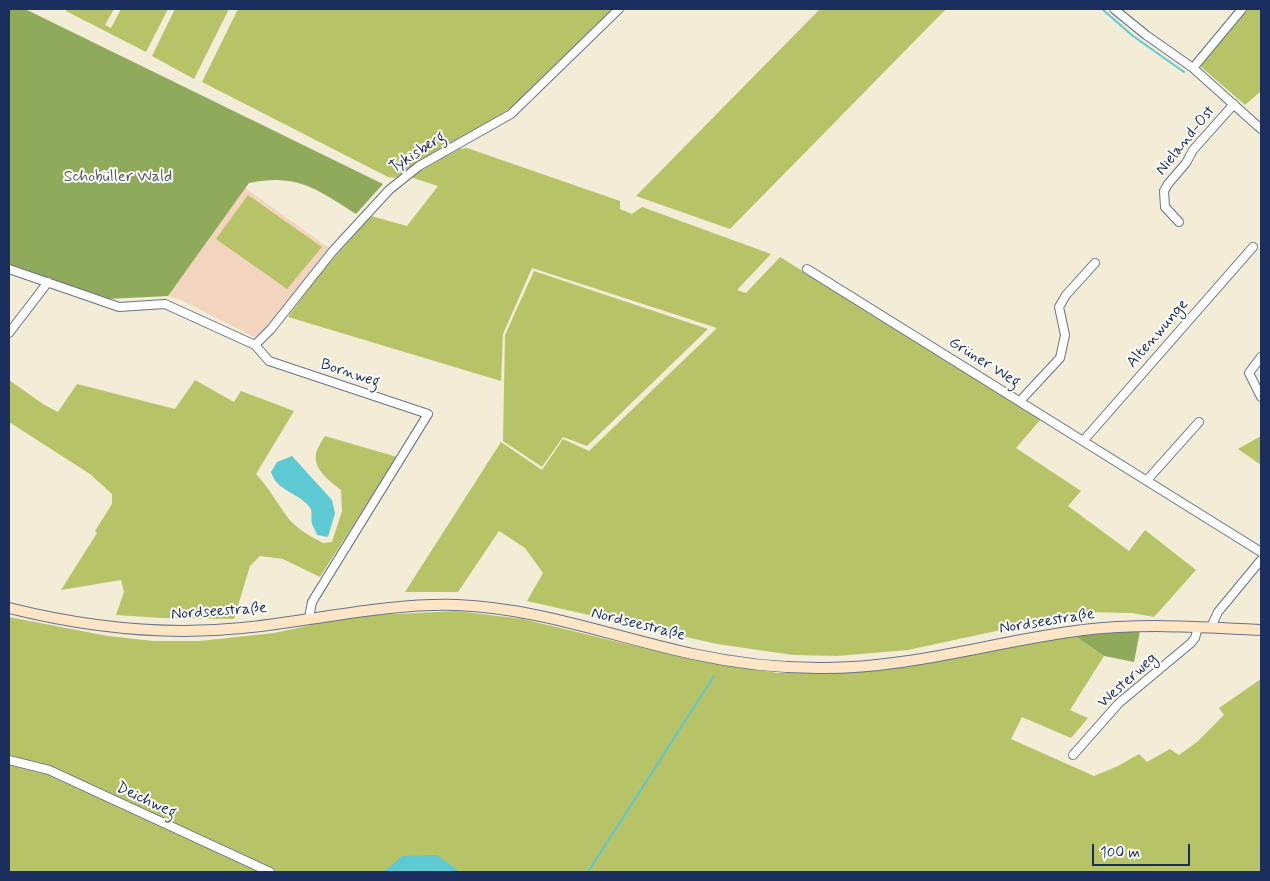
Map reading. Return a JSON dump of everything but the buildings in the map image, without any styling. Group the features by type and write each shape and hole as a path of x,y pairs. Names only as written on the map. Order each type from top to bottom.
{"main road":[{"name":"Nordseestraße","path":"9,608 97,626 168,631 238,629 400,607 456,606 524,612 694,654 747,664 820,668 870,666 1085,630 1133,626 1261,630"}],"street":[{"name":"Tykisberg","path":"255,345 271,330 332,252 389,190 419,166 512,114 619,9"},
{"path":"1114,9 1146,35 1193,68 1261,129"},
{"path":"1193,68 1242,9"},
{"name":"Nieland-Ost","path":"1179,222 1165,207 1164,191 1186,163 1193,150 1234,104"},
{"name":"Altenwunge","path":"1084,440 1252,247"},
{"path":"1020,402 1060,358 1065,335 1059,306 1066,295 1095,264"},
{"name":"Bornweg","path":"9,269 119,307 164,304 255,345 269,361 428,414 312,602 310,618"},
{"name":"Grüner Weg","path":"807,269 1020,402 1148,479 1261,552"},
{"path":"9,333 48,282"},
{"path":"1261,357 1249,373 1261,397"},
{"path":"1148,479 1199,422"},
{"path":"1211,627 1218,612 1261,560"},
{"name":"Westerweg","path":"1073,755 1119,703 1191,643 1195,638 1198,627"},
{"name":"Deichweg","path":"9,760 49,770 270,872"}],"shaded area":[{"path":"245,188 329,248 270,325 256,338 179,299 168,296"}],"green space":[{"name":"Schobüller Wald","path":"9,9 25,9 383,184 356,214 306,185 281,180 249,183 168,296 107,299 9,264"},
{"path":"67,9 114,9 105,25 111,28 121,9 168,9 146,52 66,11"},
{"path":"175,9 229,9 194,79 152,56"},
{"path":"238,9 613,9 521,102 395,178 388,177 202,82"},
{"path":"820,9 946,9 730,229 636,196"},
{"path":"1248,9 1261,9 1261,91 1245,105 1200,66"},
{"path":"467,148 620,201 620,209 632,214 642,207 771,254 737,290 746,293 780,257 1041,419 1016,448 1081,491 1068,506 1129,551 1145,530 1196,570 1154,617 1132,613 1084,612 908,650 837,656 793,655 717,644 527,601 543,573 525,548 499,531 458,592 405,592 501,442 542,470 563,439 589,451 717,328 532,268 503,334 501,381 288,317 318,276 371,216 407,226 438,186 410,177 459,149"},
{"path":"248,195 322,247 287,289 216,239"},
{"path":"534,271 708,329 587,446 563,437 542,467 503,441 505,335"},
{"path":"9,380 43,404 58,412 77,384 175,409 195,380 234,402 241,391 294,411 256,474 288,518 304,532 323,543 332,542 342,511 341,490 324,475 317,465 317,449 325,436 397,457 320,577 283,559 260,556 250,566 234,619 116,615 124,592 121,580 61,590 97,533 95,531 112,504 112,494 90,474 9,422"},
{"path":"1261,436 1261,465 1238,449"},
{"path":"457,611 523,619 693,660 778,673 863,672 1075,636 1104,656 1070,710 1088,718 1071,738 1022,717 1011,739 1094,776 1118,766 1139,754 1147,762 1170,749 1179,755 1197,742 1224,715 1219,708 1261,679 1261,872 9,872 9,617 108,636 154,641 200,641 274,633 354,616"},
{"path":"1140,631 1134,662 1104,656 1075,636 1110,632"}],"water":[{"path":"292,456 332,500 335,513 328,537 317,535 312,524 310,507 282,487 271,472 277,462"},
{"path":"437,855 460,872 384,872 402,856"}],"waterway":[{"path":"1102,9 1133,36 1184,72"},
{"path":"1192,63 1237,9"},
{"path":"588,872 714,676"}]}
